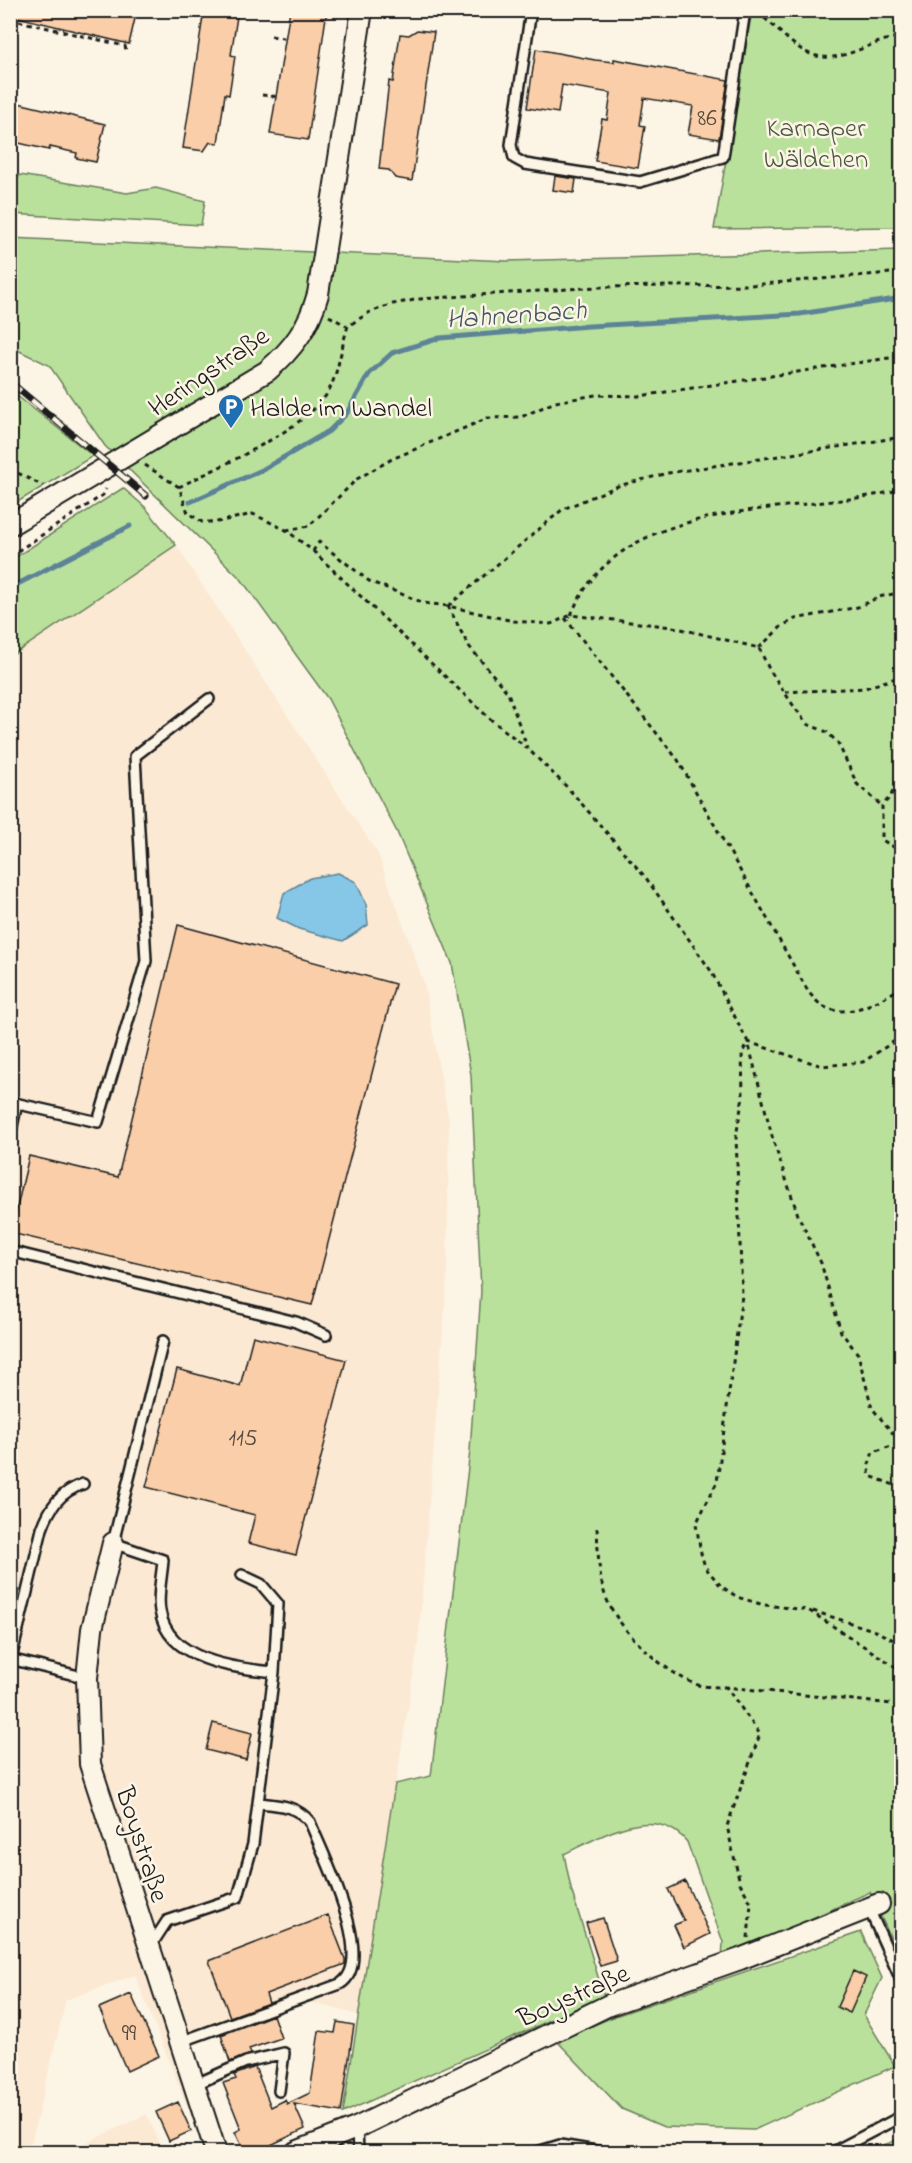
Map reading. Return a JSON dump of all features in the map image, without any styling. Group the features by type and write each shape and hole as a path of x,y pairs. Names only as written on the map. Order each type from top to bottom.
{"street":[{"name":"Heringstraße","path":"10,525 267,371 289,351 307,327 318,294 362,10"},
{"name":"Boystraße","path":"113,1544 92,1629 87,1678 90,1764 216,2152"},
{"name":"Boystraße","path":"296,2152 357,2128 609,2005 740,1959 874,1906"}],"lane":[{"path":"531,10 511,145 514,158 525,164 640,182 723,157 748,11"},
{"path":"10,1136 14,1102 98,1122 146,961 135,756 209,699"},
{"path":"10,1251 296,1322 326,1335"},
{"path":"163,1341 113,1544 163,1560 160,1611 168,1631 186,1650 229,1667 274,1672"},
{"path":"82,1484 59,1497 48,1512 11,1659 87,1678"},
{"path":"149,1949 167,1921 238,1897 253,1844 274,1672 278,1604 261,1584 242,1575"},
{"path":"180,2043 340,1984 346,1980 349,1972 352,1943 346,1908 310,1822 291,1807 258,1803"},
{"path":"874,1906 902,1982"},
{"path":"194,2085 246,2062 284,2053 279,2091"},
{"path":"833,2152 902,2116"},
{"path":"357,2128 358,2152"},
{"path":"537,2152 560,2145 602,2152"}],"path":[{"path":"623,10 748,11 808,53 824,57 842,57 892,37 902,37"},
{"path":"10,19 125,46 126,51"},
{"path":"271,36 288,39"},
{"path":"262,95 279,97"},
{"path":"178,487 291,427 315,409 328,391 348,326 370,312 393,304 420,299 598,287 759,285 902,272"},
{"path":"332,317 348,326"},
{"path":"286,530 309,526 357,479 392,459 488,418 521,417 555,402 596,394 640,396 902,356"},
{"path":"448,606 563,509 618,486 668,473 902,437"},
{"path":"137,468 144,464 178,487 188,513 202,522 217,522 253,514 286,530 313,551 472,702 527,748 568,788 646,878 711,971 748,1042 773,1140 798,1215 821,1263 840,1332 858,1354 872,1408 902,1443 873,1452 868,1467 870,1476 902,1488"},
{"path":"10,469 39,482 53,498"},
{"path":"10,556 103,495 105,487 114,482"},
{"path":"571,615 592,577 621,551 675,525 731,514 902,489"},
{"path":"313,551 319,542 369,580 424,603 448,606 513,621 551,624 571,615 673,627 759,648"},
{"path":"759,648 782,626 795,619 858,608 879,597 902,592"},
{"path":"448,606 468,645 508,693 527,748"},
{"path":"564,618 678,760 809,993 824,1008 838,1011 869,1005 902,987"},
{"path":"759,648 769,669 807,724 827,732 838,743 856,784 882,806"},
{"path":"786,692 866,688 902,676"},
{"path":"902,766 891,796 882,806 882,840 902,852"},
{"path":"748,1042 822,1066 863,1062 902,1036"},
{"path":"748,1042 742,1053 742,1096 736,1137 742,1295 717,1482 696,1524 705,1567 720,1586 738,1597 764,1605 808,1610 873,1630 902,1644"},
{"path":"597,1528 603,1589 617,1619 666,1667 698,1685 902,1705"},
{"path":"808,1610 902,1671"},
{"path":"726,1687 760,1734 727,1826 740,1883 751,1903 747,1941 740,1959"}],"shaded area":[{"path":"176,545 378,854 424,983 449,1121 447,1280 418,1645 359,2015 304,2001 191,2042 228,2152 205,2152 135,1975 66,2000 29,2152 11,2152 11,656"},
{"path":"147,2114 164,2152 67,2152"}],"green space":[{"name":"Karnaper Wäldchen","path":"752,11 901,11 901,227 714,229"},
{"path":"20,175 127,193 156,188 205,201 201,225 11,214 11,188"},
{"path":"10,238 507,261 901,250 901,1961 870,1892 722,1959 723,1942 687,1842 674,1830 659,1825 643,1824 627,1827 610,1832 564,1854 571,1889 604,1996 343,2113 395,1784 431,1776 470,1451 481,1291 471,1075 452,963 397,832 328,699 241,579 105,446 49,365 11,347"},
{"path":"11,391 93,456 10,506"},
{"path":"123,488 145,507 176,545 11,656 11,560"},
{"path":"861,1932 882,1978 864,2015 895,2066 754,2130 664,2127 622,2109 557,2041 615,2016"},
{"path":"901,2138 901,2152 867,2152"}],"water":[{"path":"338,873 356,882 366,904 368,925 343,941 299,929 277,918 284,893 310,878"}],"building":[{"path":"13,10 137,10 129,44 13,16"},
{"path":"204,10 238,10 231,55 235,56 229,95 225,94 218,143 210,142 204,151 183,148"},
{"path":"290,10 327,10 308,140 270,134"},
{"path":"417,30 434,32 412,181 395,178 389,170 379,169 389,81 393,82 400,34 409,35"},
{"path":"536,49 595,60 614,62 614,59 728,80 719,139 688,134 693,106 644,98 640,125 645,126 638,168 595,161 602,119 607,120 611,93 562,85 558,113 527,108"},
{"path":"10,101 105,124 96,162 76,158 77,153 50,147 49,150 10,141"},
{"path":"555,176 576,179 574,193 553,190"},
{"path":"178,925 395,984 312,1305 11,1233 29,1156 118,1177"},
{"path":"253,1336 346,1360 296,1555 248,1543 255,1515 146,1487 177,1369 240,1386"},
{"path":"213,1723 252,1733 246,1760 206,1750"},
{"path":"685,1881 710,1934 684,1947 674,1925 684,1921 668,1889"},
{"path":"328,1915 345,1964 266,1994 269,2003 230,2017 209,1961"},
{"path":"603,1918 617,1961 600,1966 586,1923"},
{"path":"853,1971 866,1977 850,2013 837,2007"},
{"path":"131,1994 159,2056 127,2071 99,2008"},
{"path":"273,2015 281,2038 249,2049 251,2054 230,2062 221,2035"},
{"path":"337,2022 354,2025 341,2112 294,2104 305,2129 256,2152 245,2152 235,2132 241,2129 223,2083 236,2079 234,2075 255,2067 271,2107 285,2100 287,2104 310,2093 319,2031 335,2033"},
{"path":"178,2102 191,2131 169,2141 156,2112"}],"waterway":[{"name":"Hahnenbach","path":"190,502 262,470 329,431 347,413 369,374 392,353 440,338 589,326 800,314 902,298"},
{"name":"Hahnenbach","path":"10,588 130,526"}],"railway":[{"path":"10,382 146,496"}],"place":[{"name":"Halde im Wandel","path":"231,430"}]}
